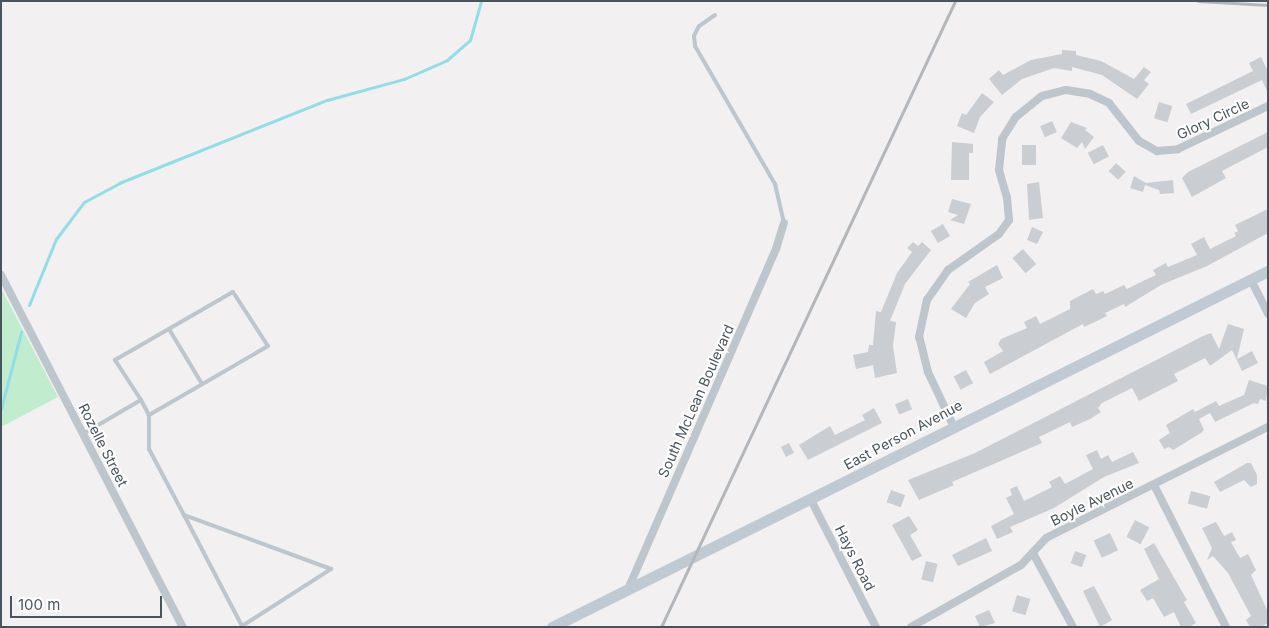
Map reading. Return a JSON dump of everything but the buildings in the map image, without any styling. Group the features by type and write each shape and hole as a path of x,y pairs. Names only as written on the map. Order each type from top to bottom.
{"main road":[{"name":"East Person Avenue","path":"552,627 811,500 953,425 1268,271"}],"street":[{"name":"Glory Circle","path":"953,425 928,372 919,337 927,300 948,270 999,234 1009,220 1008,198 1000,170 1002,139 1016,117 1042,96 1066,90 1090,94 1109,103 1139,142 1157,151 1178,149 1268,106"},
{"name":"South McLean Boulevard","path":"629,588 776,249 784,223"},
{"name":"Rozelle Street","path":"1,275 4,286 183,627"},
{"path":"1251,280 1268,314"},
{"name":"Boyle Avenue","path":"911,627 1021,565 1034,555 1046,538 1268,428"},
{"path":"1154,485 1226,627"},
{"name":"Hays Road","path":"811,500 876,627"},
{"path":"1034,555 1073,627"}],"lane":[{"path":"715,15 699,26 694,36 695,46 775,184 784,223"},
{"path":"149,415 268,346 233,292 115,360 149,415 149,449 242,626 331,569 256,539 184,515"},
{"path":"169,329 202,384"},
{"path":"83,434 140,400"}],"green space":[{"path":"1,288 58,397 1,427"}],"waterway":[{"path":"29,305 56,239 84,202 119,183 327,100 404,79 447,60 470,40 481,1"},
{"path":"1,409 21,332"}],"railway":[{"path":"661,627 955,1"},
{"path":"1198,1 1268,5"}]}
